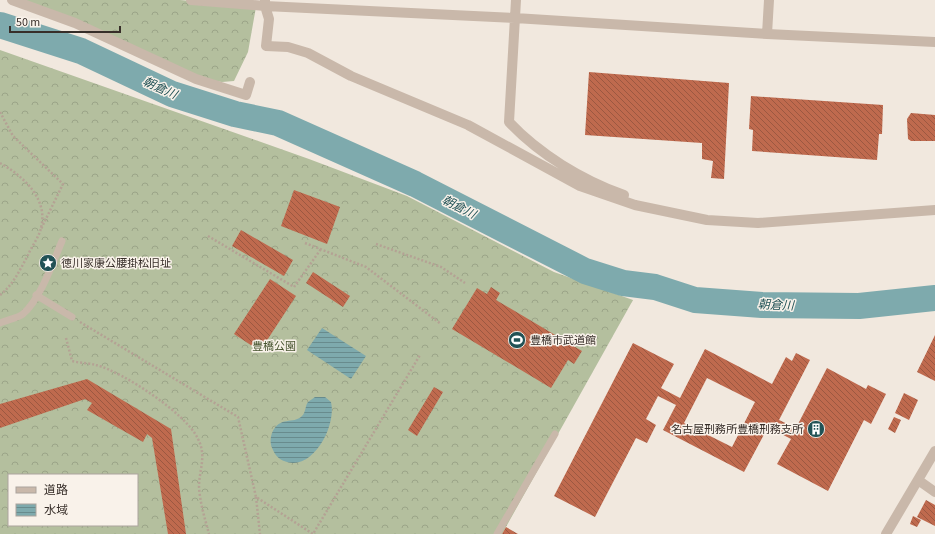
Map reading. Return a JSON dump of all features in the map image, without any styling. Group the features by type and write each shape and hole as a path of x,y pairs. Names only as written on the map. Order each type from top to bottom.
{"street":[{"path":"12,0 75,23 196,79 246,95 250,82"},
{"path":"191,0 265,3 767,34 935,42"},
{"path":"516,0 508,122 519,133 559,162 585,178 612,190 644,201 654,209"},
{"path":"767,34 769,0"},
{"path":"265,3 269,19 266,46 288,47 308,53 351,76 468,125 580,186 604,195 654,209 707,220 758,223 935,210"},
{"path":"886,534 935,451"},
{"path":"918,480 935,492"}],"lane":[{"path":"0,323 22,315 36,295 62,240"},
{"path":"36,295 72,317"},
{"path":"497,534 555,434"}],"path":[{"path":"0,112 13,136 63,184 21,270 12,283 0,295"},
{"path":"0,163 28,183 36,194 41,210 39,233"},
{"path":"208,236 294,287 321,249"},
{"path":"306,243 366,267 441,324"},
{"path":"376,244 441,267 465,283"},
{"path":"72,317 238,417 256,497 260,534"},
{"path":"66,338 72,361 97,366 119,376 176,412 198,439 203,463 199,486 203,513 209,534"},
{"path":"256,497 313,534 420,355"}],"green space":[{"path":"12,0 180,0 256,7 248,52 234,81 222,82 196,79"},
{"name":"豊橋公園","path":"0,50 309,159 407,196 554,272 633,300 502,534 0,534"}],"water":[{"path":"322,328 366,356 351,379 307,350"},
{"path":"315,397 325,397 331,402 332,412 326,434 313,454 304,460 294,463 282,460 276,455 272,448 271,437 275,427 283,422 295,420 302,416 308,402"}],"building":[{"path":"589,72 729,83 724,179 711,178 713,161 702,159 702,143 585,135"},
{"path":"751,96 883,105 882,134 879,134 877,160 752,151 753,130 749,129"},
{"path":"911,113 935,115 935,141 911,141 908,139 907,119"},
{"path":"294,190 340,207 327,244 281,226"},
{"path":"241,230 293,260 284,276 232,246"},
{"path":"313,272 350,296 343,307 306,283"},
{"path":"270,279 296,296 260,351 234,334"},
{"name":"豊橋市武道館","path":"491,287 500,293 496,300 582,351 574,364 568,360 551,388 452,329 477,288 487,294"},
{"path":"935,335 935,381 917,372"},
{"name":"名古屋刑務所豊橋刑務支所","path":"633,343 674,364 661,388 680,398 705,349 772,384 786,357 792,361 796,353 810,360 779,420 796,428 827,368 866,389 868,385 886,394 871,424 864,420 828,491 777,464 791,439 768,427 744,472 663,430 676,405 658,396 646,419 656,425 647,443 636,438 595,517 554,496","holes":["707,378 755,402 732,447 684,423"]},
{"path":"87,379 171,429 186,534 168,534 152,438 147,434 143,442 87,410 92,403 85,399 0,428 0,404"},
{"path":"434,387 443,392 417,436 408,430"},
{"path":"904,393 918,400 909,420 895,413"},
{"path":"894,417 901,420 895,433 888,429"},
{"path":"926,500 935,505 935,526 917,517"},
{"path":"913,516 921,520 917,527 910,524"},
{"path":"506,527 518,534 502,534"}],"waterway":[{"name":"朝倉川","path":"0,25 81,51 172,94 235,114 278,123 415,184 585,271 623,283 655,287 695,300 762,305 859,306 935,298"}],"place":[{"name":"徳川家康公腰掛松旧址","path":"48,263"},
{"name":"豊橋市武道館","path":"517,340"},
{"name":"名古屋刑務所豊橋刑務支所","path":"816,429"}]}
